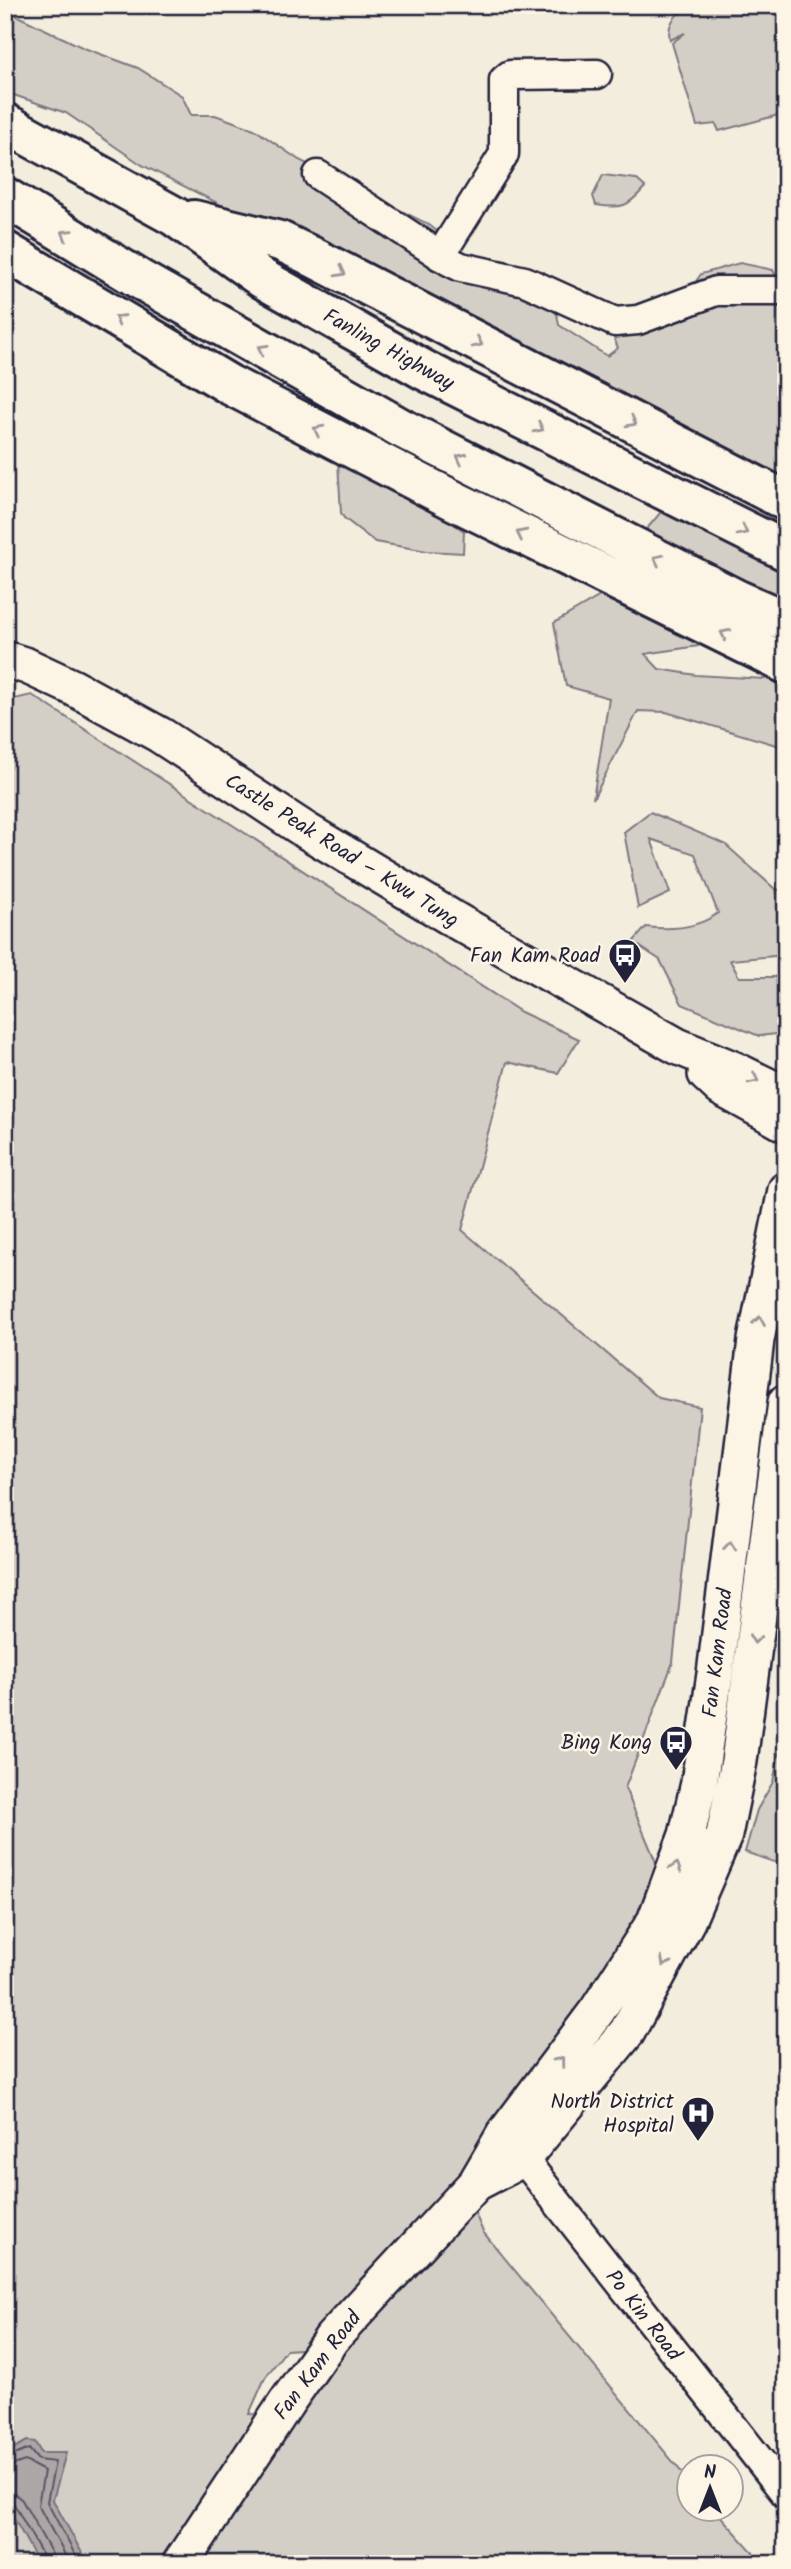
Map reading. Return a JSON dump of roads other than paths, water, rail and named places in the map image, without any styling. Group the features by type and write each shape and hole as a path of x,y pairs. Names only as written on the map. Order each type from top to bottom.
{"highway":[{"name":"Fanling Highway","path":"5,123 174,216 263,279 424,370 786,551"},
{"path":"5,197 147,283 401,428 738,600 786,621"},
{"path":"174,216 280,241 786,501"},
{"path":"5,251 230,385 453,500 786,664"}],"main road":[{"name":"Castle Peak Road – Kwu Tung","path":"5,659 72,687 160,735 305,831 472,930 677,1046 786,1095"},
{"name":"Castle Peak Road – Kwu Tung","path":"677,1046 721,1088 786,1124"},
{"name":"Fan Kam Road","path":"513,2147 655,1922 687,1835 699,1783 716,1674 756,1340 786,1190"},
{"name":"Fan Kam Road","path":"180,2564 332,2338 476,2183 627,2032 687,1922 724,1835 739,1761 786,1402"}],"street":[{"path":"440,256 504,154 504,80 510,75 597,74"},
{"path":"317,175 461,267 525,281 615,322 638,320 716,291 786,291"},
{"name":"Po Kin Road","path":"513,2147 786,2494"}],"water":[{"path":"27,2441 35,2442 41,2453 66,2453 53,2500 88,2564 39,2564 5,2502 5,2453"}],"place":[{"name":"Fan Kam Road","path":"625,985"},
{"name":"Bing Kong","path":"676,1772"},
{"name":"North District Hospital","path":"698,2143"}]}
